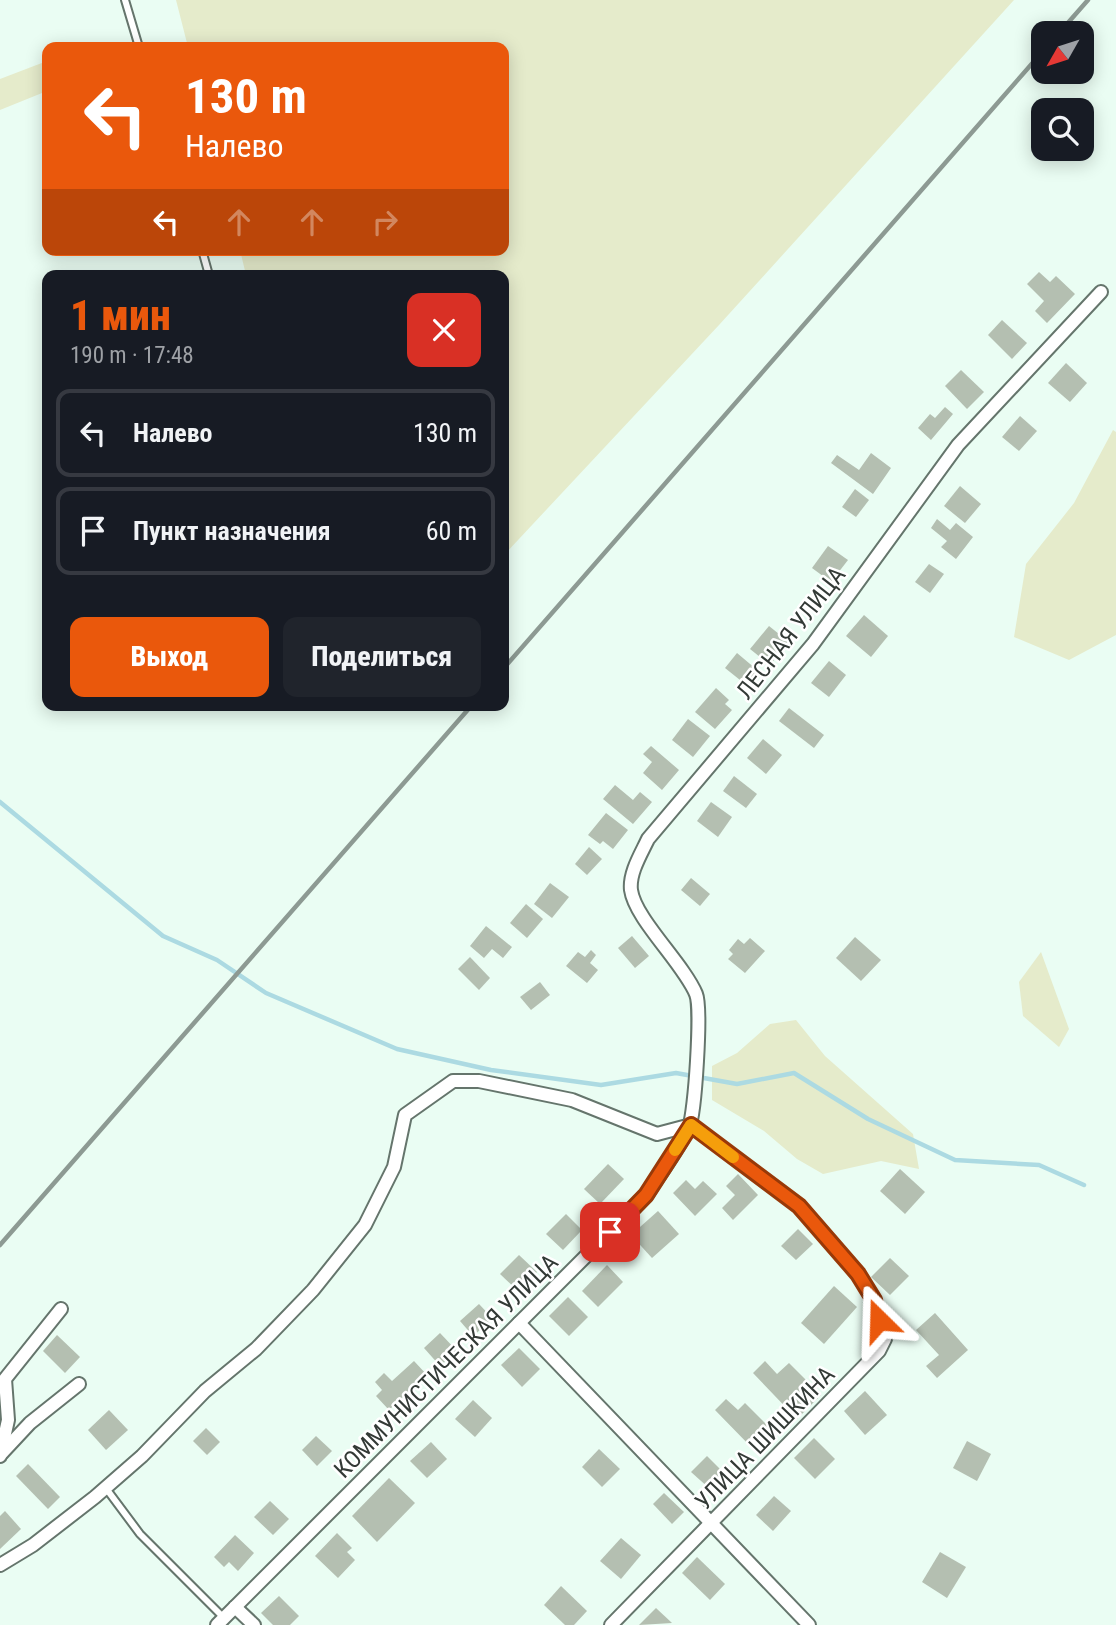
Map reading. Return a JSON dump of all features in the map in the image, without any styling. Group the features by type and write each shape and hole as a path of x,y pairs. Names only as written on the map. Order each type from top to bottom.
{"street":[{"name":"ЛЕСНАЯ УЛИЦА","path":"691,1125 699,1026 697,996 682,970 639,910 631,890 634,869 648,839 813,644 958,445 1101,292"},
{"path":"0,1565 33,1545 142,1456 205,1391 256,1349 313,1290 365,1225 394,1167 405,1115 453,1081 478,1082 572,1100 657,1135 691,1125"},
{"name":"КОММУНИСТИЧЕСКАЯ УЛИЦА","path":"221,1622 646,1195 691,1125"},
{"name":"УЛИЦА ШИШКИНА","path":"611,1625 879,1351 885,1339 874,1300 858,1274 799,1206 691,1125"},
{"path":"0,1456 8,1420 5,1379 61,1309"},
{"path":"519,1323 809,1625"},
{"path":"0,1456 30,1423 79,1384"},
{"path":"235,1607 254,1625"}],"lane":[{"path":"125,0 138,42"},
{"path":"105,1488 140,1534 221,1622"}],"green space":[{"path":"176,0 1014,0 719,325 509,550 509,270 245,270 241,256 509,256 509,42 187,42"},
{"path":"42,63 42,93 0,110 0,79"},
{"path":"1113,430 1116,432 1116,635 1069,660 1014,637 1026,564 1074,503"},
{"path":"1041,952 1069,1029 1059,1047 1023,1016 1019,982"},
{"path":"796,1020 825,1056 913,1134 919,1169 881,1161 823,1174 797,1159 764,1131 712,1100 712,1066 737,1053 770,1024"}],"building":[{"path":"1039,272 1050,282 1056,276 1075,294 1047,323 1035,311 1044,301 1027,284"},
{"path":"1002,320 1027,343 1012,359 988,335"},
{"path":"1066,363 1087,383 1070,402 1048,383"},
{"path":"961,370 984,392 967,409 945,386"},
{"path":"945,407 953,414 931,440 918,428 930,414 935,418"},
{"path":"1020,416 1037,431 1019,451 1002,437"},
{"path":"871,453 891,468 873,494 831,463 837,455 859,470"},
{"path":"960,486 981,504 965,523 944,506"},
{"path":"855,489 869,500 856,517 842,507"},
{"path":"937,519 950,530 956,523 973,537 956,559 941,547 947,541 931,528"},
{"path":"828,546 848,560 831,582 812,568"},
{"path":"929,564 944,574 930,593 915,582"},
{"path":"864,615 888,636 871,657 846,636"},
{"path":"769,626 789,642 770,665 750,649"},
{"path":"737,653 762,674 750,688 725,668"},
{"path":"829,661 846,675 829,697 811,683"},
{"path":"716,688 729,700 725,704 732,710 715,729 695,712"},
{"path":"789,708 824,735 814,748 779,721"},
{"path":"688,719 710,736 693,757 672,740"},
{"path":"763,739 782,755 766,774 747,758"},
{"path":"651,746 679,770 662,790 643,773 652,762 643,754"},
{"path":"734,776 757,794 746,808 723,791"},
{"path":"615,785 633,800 640,792 652,802 633,824 603,799"},
{"path":"711,802 732,817 718,837 697,821"},
{"path":"606,813 628,830 613,849 588,835"},
{"path":"589,847 602,859 587,875 575,864"},
{"path":"691,878 710,894 700,906 681,890"},
{"path":"550,883 569,897 552,918 534,904"},
{"path":"526,904 543,919 527,938 510,923"},
{"path":"486,926 512,947 503,958 492,949 484,958 470,946"},
{"path":"632,936 649,956 635,968 618,948"},
{"path":"855,937 881,960 861,981 836,958"},
{"path":"750,938 765,951 745,973 728,959 733,954 729,950 738,939 744,944"},
{"path":"591,950 596,955 590,963 598,970 587,983 566,966 578,952 585,957"},
{"path":"470,957 490,978 479,990 458,969"},
{"path":"540,982 550,995 531,1010 520,997"},
{"path":"608,1164 624,1179 600,1204 584,1189"},
{"path":"900,1169 925,1192 905,1214 880,1191"},
{"path":"738,1174 758,1195 733,1220 722,1208 735,1195 726,1186"},
{"path":"686,1180 695,1189 703,1181 717,1194 695,1216 673,1193"},
{"path":"658,1211 679,1234 652,1258 631,1235"},
{"path":"566,1214 582,1230 563,1250 546,1234"},
{"path":"798,1229 813,1244 796,1260 781,1246"},
{"path":"519,1255 537,1272 518,1291 500,1274"},
{"path":"890,1258 909,1276 890,1295 871,1277"},
{"path":"607,1265 623,1282 598,1307 582,1291"},
{"path":"834,1286 857,1307 824,1344 801,1323"},
{"path":"568,1297 588,1317 569,1336 549,1316"},
{"path":"479,1304 493,1319 473,1336 460,1321"},
{"path":"935,1313 968,1350 937,1378 926,1366 939,1355 916,1330"},
{"path":"440,1333 457,1351 440,1366 424,1348"},
{"path":"57,1335 80,1357 65,1373 43,1351"},
{"path":"519,1348 540,1369 522,1387 501,1365"},
{"path":"414,1361 427,1375 389,1410 376,1396 382,1390 375,1382 384,1373 392,1381"},
{"path":"765,1361 777,1374 789,1363 821,1395 797,1419 753,1373"},
{"path":"865,1391 887,1415 865,1435 844,1411"},
{"path":"726,1399 738,1410 745,1403 772,1430 753,1449 715,1410"},
{"path":"473,1400 492,1418 475,1437 455,1419"},
{"path":"109,1410 128,1430 106,1450 88,1430"},
{"path":"206,1428 220,1442 207,1455 193,1441"},
{"path":"316,1436 332,1451 317,1466 302,1450"},
{"path":"814,1438 835,1459 815,1479 794,1458"},
{"path":"967,1441 991,1454 977,1481 953,1468"},
{"path":"431,1442 447,1459 427,1478 410,1461"},
{"path":"599,1449 620,1469 602,1487 582,1467"},
{"path":"707,1456 725,1474 710,1489 691,1472"},
{"path":"28,1464 60,1497 48,1509 16,1476"},
{"path":"389,1478 415,1503 377,1542 352,1516"},
{"path":"664,1493 684,1512 672,1524 653,1504"},
{"path":"774,1496 791,1511 773,1531 756,1515"},
{"path":"270,1501 289,1519 273,1535 254,1517"},
{"path":"5,1511 21,1529 0,1549 0,1516"},
{"path":"337,1533 352,1548 347,1552 355,1560 338,1578 315,1556"},
{"path":"235,1535 254,1553 238,1571 229,1562 224,1567 214,1557"},
{"path":"621,1538 641,1555 621,1579 600,1561"},
{"path":"940,1552 966,1567 947,1598 922,1582"},
{"path":"697,1557 725,1584 710,1600 682,1573"},
{"path":"561,1586 587,1611 574,1625 565,1625 544,1605"},
{"path":"279,1596 299,1616 290,1625 273,1625 261,1613"},
{"path":"656,1608 672,1623 639,1625"}],"waterway":[{"path":"0,802 163,936 217,960 266,993 397,1049 491,1070 601,1085 676,1073 737,1084 794,1073 868,1119 955,1160 1039,1165 1084,1185"}],"railway":[{"path":"1070,21 1088,0"},
{"path":"509,662 1031,65"},
{"path":"0,1245 467,711"}],"slow traffic":[{"path":"675,1150 691,1125 733,1157"}],"route":[{"path":"610,1232 646,1195 691,1125 799,1206 858,1274 874,1300 879,1320"}]}
